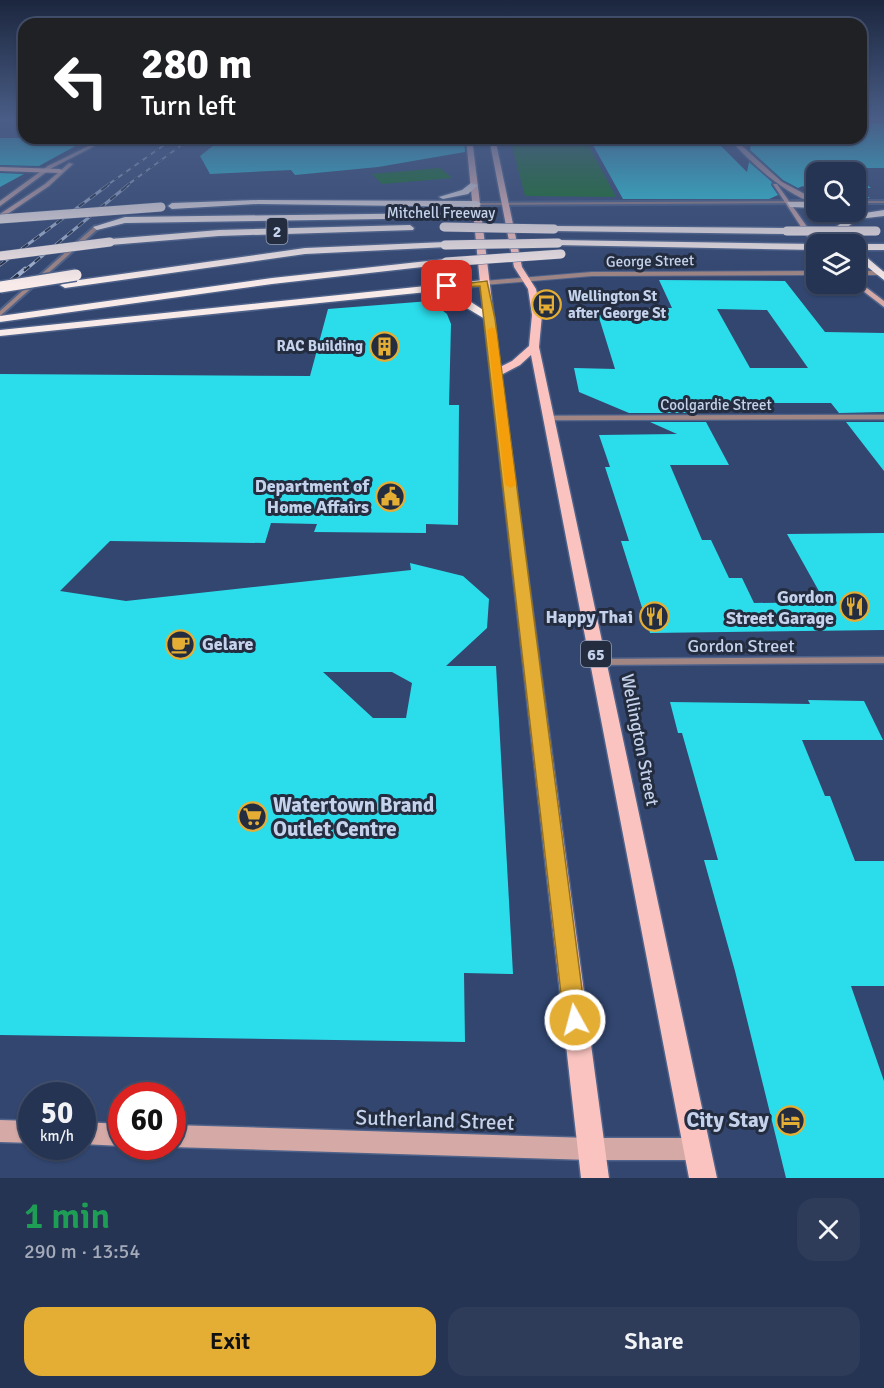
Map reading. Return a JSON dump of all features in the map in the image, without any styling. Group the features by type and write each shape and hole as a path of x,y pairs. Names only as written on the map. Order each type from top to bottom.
{"highway":[{"path":"394,203 449,196 474,185"},
{"path":"0,218 258,202 477,204"},
{"path":"790,204 806,203"},
{"path":"866,204 884,204"},
{"path":"118,209 120,217 132,220"},
{"path":"840,234 837,230 855,217 884,213"},
{"path":"97,227 132,220 326,215 455,216"},
{"path":"465,217 553,224"},
{"name":"Mitchell Freeway","path":"433,228 553,224 714,231 880,231"},
{"name":"Mitchell Freeway","path":"0,256 74,246 219,233 422,228"},
{"name":"Mitchell Freeway","path":"0,296 305,251 445,244 806,246"},
{"path":"0,251 74,246"},
{"path":"0,316 272,280 446,262 740,246"},
{"path":"866,248 884,247"},
{"path":"0,287 204,258 305,251"},
{"path":"866,253 884,259"},
{"path":"866,259 883,274"},
{"path":"0,333 484,283"},
{"path":"412,289 459,300 490,319"}],"main road":[{"path":"0,174 57,174"},
{"path":"0,218 47,185 57,174"},
{"path":"473,174 484,283 497,373 595,1178"},
{"name":"Wellington Street","path":"499,174 518,267 532,289 537,315 534,346 703,1178"},
{"path":"767,174 790,204 807,234"},
{"path":"769,174 806,197"},
{"path":"0,204 37,175"},
{"path":"866,290 884,305"},
{"path":"497,373 516,363 534,346"},
{"path":"0,1131 18,1132"},
{"name":"Sutherland Street","path":"186,1136 590,1149 696,1149"}],"street":[{"path":"477,204 790,204"},
{"path":"0,316 97,227"},
{"name":"George Street","path":"484,283 592,274 806,273"},
{"path":"866,273 883,274"},
{"name":"Coolgardie Street","path":"548,418 884,417"},
{"name":"Gordon Street","path":"598,662 884,660"}],"green space":[{"path":"372,174 447,174 452,178 382,184"},
{"path":"519,174 604,174 616,197 525,196"}],"building":[{"path":"0,174 24,174 0,187"},
{"path":"609,174 763,174 772,182 771,185 778,195 769,199 623,199"},
{"path":"776,174 806,174 806,189 803,186 798,188"},
{"path":"659,280 785,281 825,332 884,333 884,412 839,413 831,403 696,403 701,413 629,413 579,392 574,368 615,369 596,308 672,308","holes":["717,309 767,310 808,368 750,368"]},
{"name":"Watertown Brand Outlet Centre","path":"430,301 447,314 451,324 449,405 459,405 458,525 426,524 426,533 314,532 317,524 271,523 265,543 110,541 60,591 126,601 411,570 410,563 463,576 489,599 487,628 446,666 496,666 513,974 464,973 465,1042 0,1035 0,374 310,376 328,309","holes":["323,672 392,672 412,683 406,718 373,718"]},
{"path":"650,422 706,422 729,465 670,465 702,540 711,540 729,578 742,578 754,603 825,602 787,534 884,533 884,630 650,633 621,541 629,541 605,467 610,467 599,435 677,434"},
{"path":"846,422 884,422 884,471"},
{"path":"808,700 864,701 883,740 802,740 825,796 830,796 855,861 884,861 884,986 851,986 884,1081 884,1178 786,1178 735,971 704,860 718,860 682,733 678,733 670,702 810,704"}],"railway":[{"path":"106,186 123,174"},
{"path":"126,186 142,174"},
{"path":"0,265 108,185"},
{"path":"24,271 128,185"},
{"path":"0,290 25,269"}],"slow traffic":[{"path":"492,330 511,485"}],"place":[{"name":"Wellington St after George St","path":"547,305"},
{"name":"RAC Building","path":"384,346"},
{"name":"Department of Home Affairs","path":"390,496"},
{"name":"Gordon Street Garage","path":"855,607"},
{"name":"Happy Thai","path":"654,617"},
{"name":"Gelare","path":"181,644"},
{"name":"Watertown Brand Outlet Centre","path":"252,817"},
{"name":"City Stay","path":"790,1120"}],"route":[{"path":"447,286 484,283 575,1020"}]}
